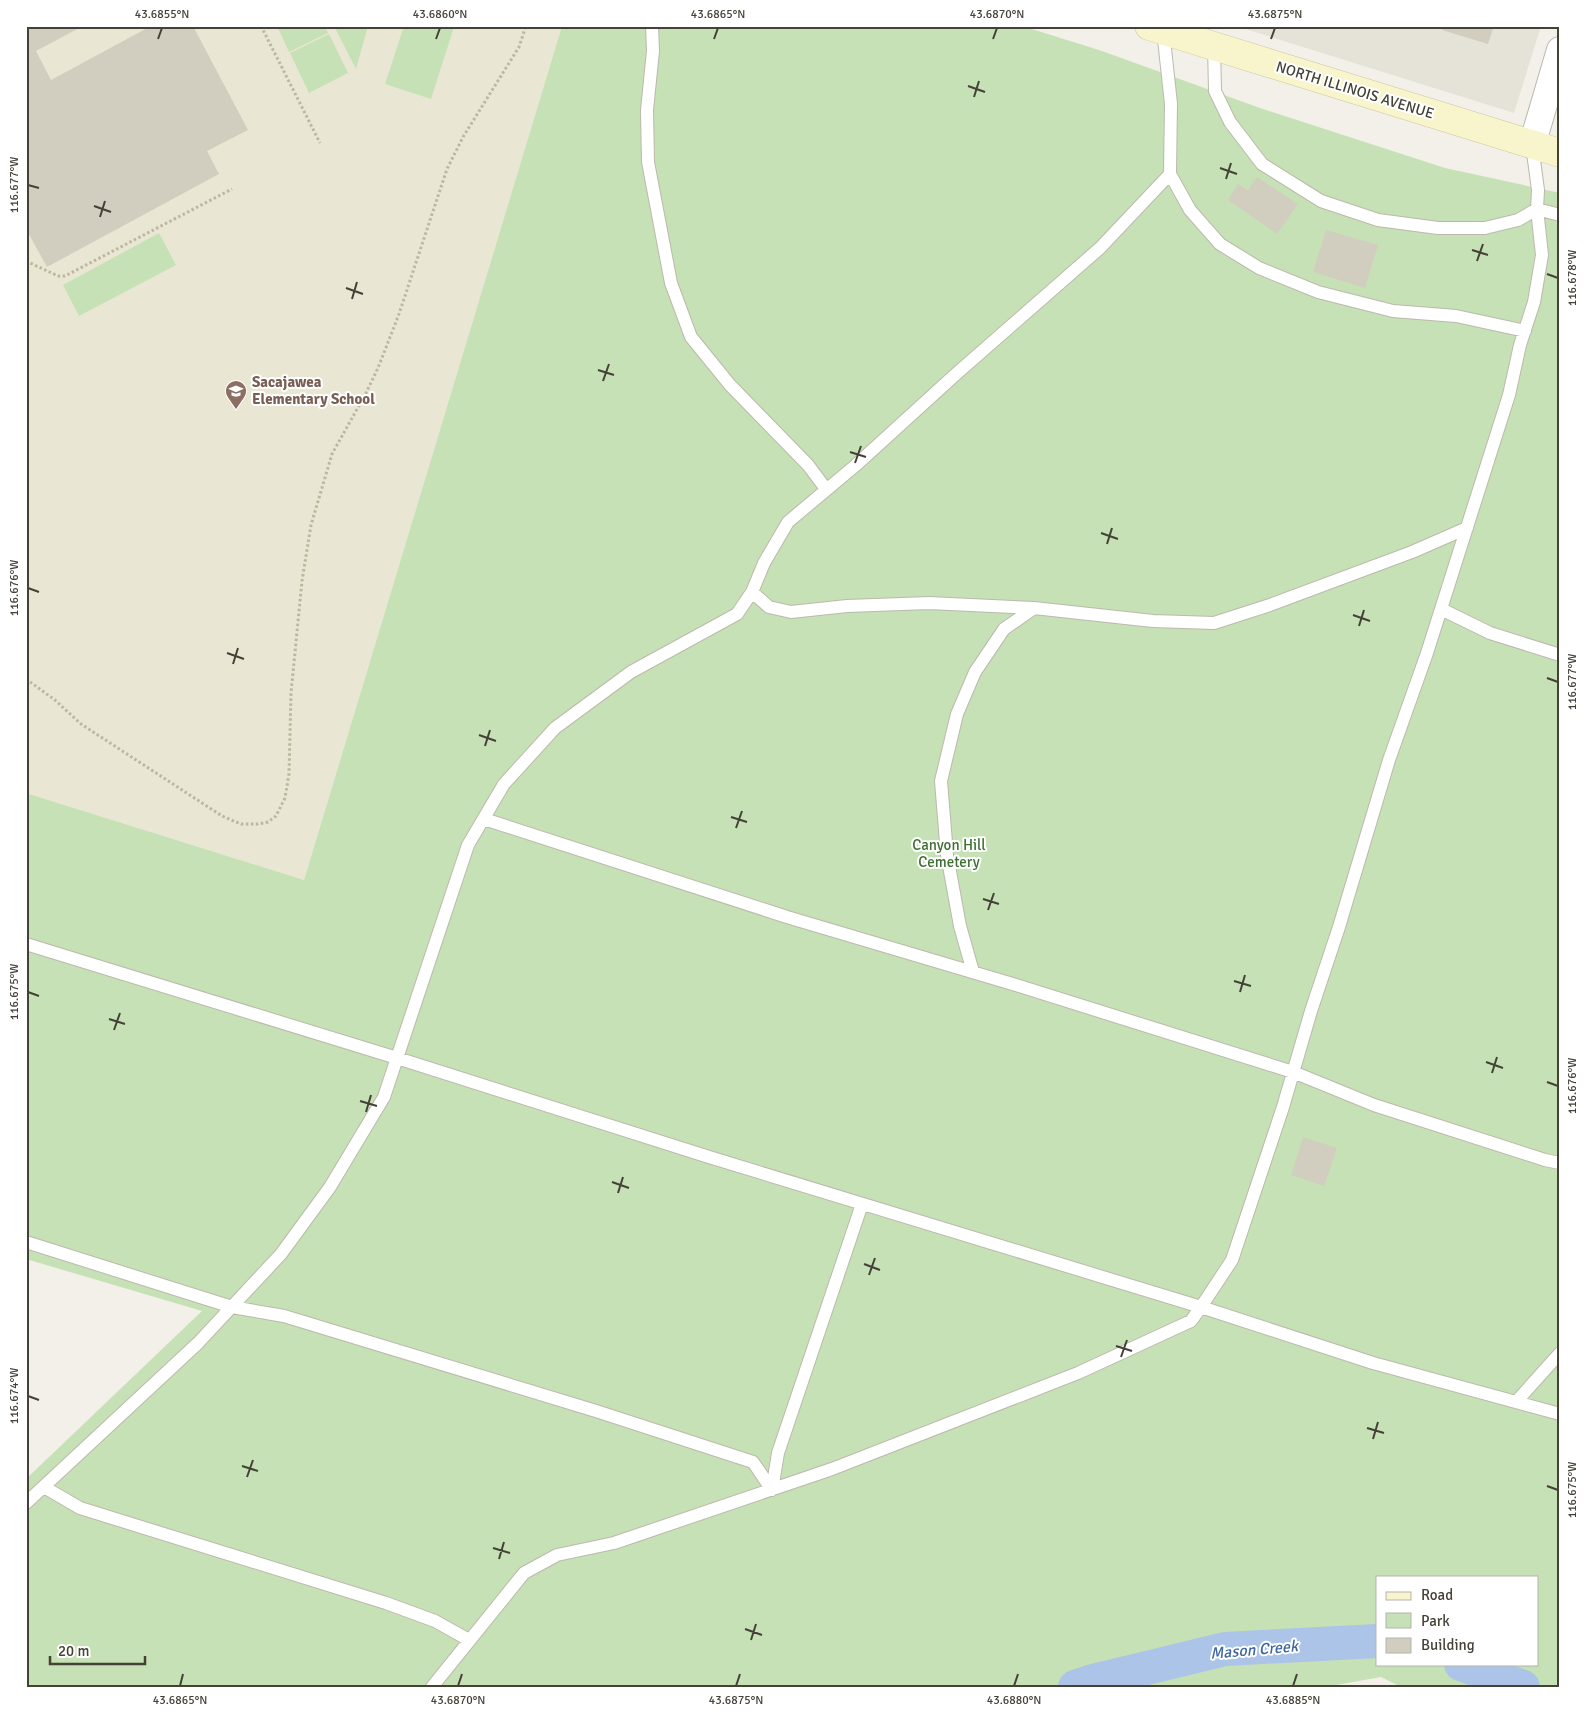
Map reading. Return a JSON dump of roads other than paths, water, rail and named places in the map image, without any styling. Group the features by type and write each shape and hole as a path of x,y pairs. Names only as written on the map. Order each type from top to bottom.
{"street":[{"name":"NORTH ILLINOIS AVENUE","path":"1156,28 1560,153"},
{"path":"1532,145 1560,50"}],"lane":[{"path":"652,26 653,51 648,110 648,162 671,283 691,337 730,385 808,465 826,489"},
{"path":"1156,28 1171,104 1170,174 1190,210 1220,244 1259,268 1318,292 1392,311 1456,316 1524,331"},
{"path":"1214,46 1215,91 1230,122 1262,164 1321,202 1378,220 1438,228 1485,228 1518,220 1537,209 1560,215"},
{"path":"432,1687 524,1573 557,1555 614,1544 832,1469 1078,1372 1191,1321 1201,1307 1232,1260 1339,927 1389,760 1427,653 1509,394 1524,331 1534,302 1542,254 1537,209 1538,190 1532,145"},
{"path":"26,1503 198,1344 281,1254 330,1187 384,1097 468,845 504,784 555,728 631,672 736,614 752,592 764,563 788,522 856,465 956,374 1100,248 1170,174"},
{"path":"752,592 769,607 791,612 847,606 929,603 1034,608 1153,621 1214,623 1270,605 1412,552 1467,528"},
{"path":"973,972 960,926 947,855 941,781 957,714 975,672 1004,629 1034,608"},
{"path":"1441,609 1490,633 1560,655"},
{"path":"484,819 786,917 973,972 1293,1072 1374,1105 1545,1160 1560,1163"},
{"path":"26,944 397,1058 709,1157 1201,1307 1373,1363 1560,1414"},
{"path":"772,1490 778,1453 862,1204"},
{"path":"26,1242 232,1307 284,1316 606,1414 753,1462 772,1490"},
{"path":"1516,1402 1560,1354"},
{"path":"44,1487 80,1508 386,1603 435,1621 469,1640"}],"waterway":[{"name":"Mason Creek","path":"1075,1687 1225,1649 1376,1641"},
{"name":"Mason Creek","path":"1466,1666 1523,1687"}],"place":[{"name":"Sacajawea Elementary School","path":"236,410"}],"park label":[{"name":"Canyon Hill Cemetery","path":"949,854"}]}
